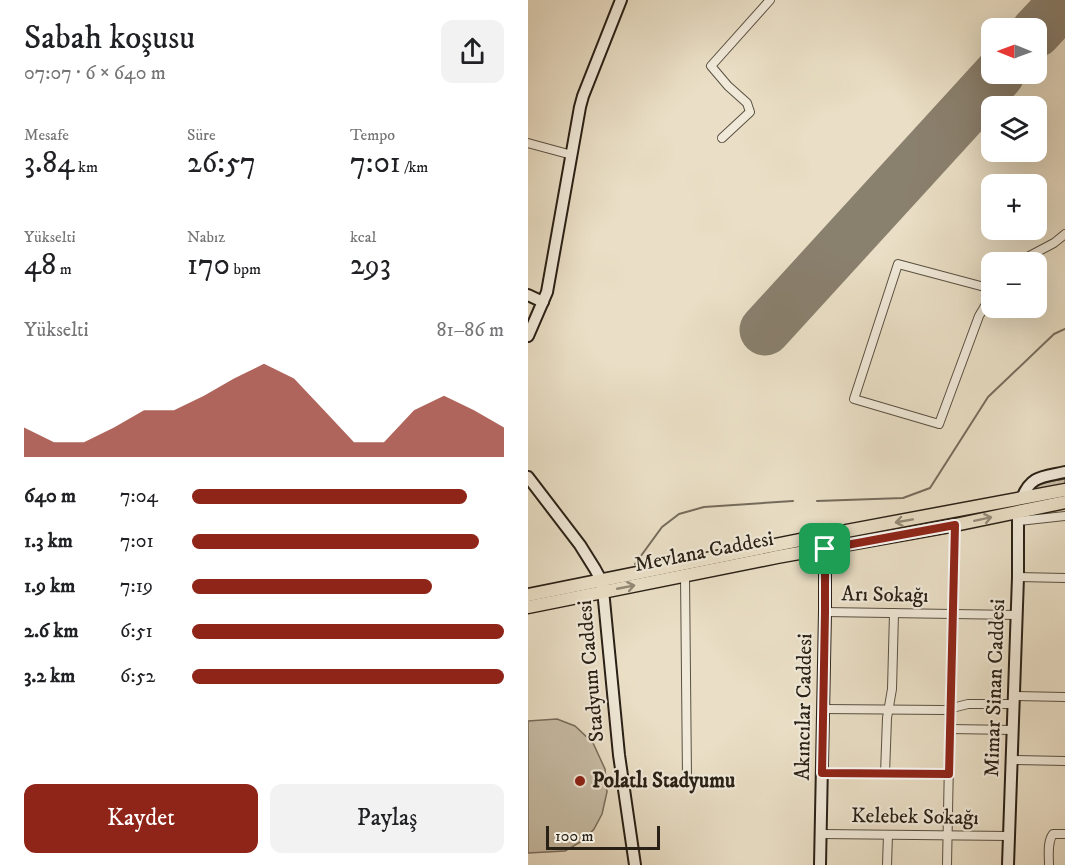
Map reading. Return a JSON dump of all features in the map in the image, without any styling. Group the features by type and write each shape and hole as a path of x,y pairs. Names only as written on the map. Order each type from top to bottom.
{"main road":[{"name":"Mevlana Caddesi","path":"528,607 726,554 1065,490"},
{"name":"Mevlana Caddesi","path":"528,595 685,576 955,525 1019,517 1065,502"}],"street":[{"path":"528,336 543,302 550,277 584,96 621,0"},
{"path":"722,138 750,112 747,103 711,66 770,0"},
{"path":"528,143 572,155"},
{"path":"1037,252 1065,234"},
{"path":"981,286 898,264 854,399 939,424 981,313"},
{"path":"528,295 543,302"},
{"path":"1022,498 1033,480 1065,472"},
{"path":"528,477 580,545 602,586"},
{"path":"1019,517 1065,516"},
{"name":"Mimar Sinan Caddesi","path":"1008,865 1019,517"},
{"path":"947,865 955,525"},
{"name":"Akıncılar Caddesi","path":"820,865 825,549"},
{"path":"685,576 687,778"},
{"path":"1018,577 1065,578"},
{"name":"Stadyum Caddesi","path":"602,586 619,755 635,865"},
{"name":"Arı Sokağı","path":"825,612 1017,615"},
{"path":"885,774 887,718 892,690 894,613"},
{"path":"824,710 944,710 968,704 1065,697"},
{"path":"950,729 1013,730"},
{"path":"1011,760 1065,760"},
{"path":"822,773 949,774"},
{"name":"Kelebek Sokağı","path":"821,834 1009,836"},
{"path":"1049,865 1051,836 1065,834"},
{"path":"887,865 888,835"}],"shaded area":[{"path":"1065,479 1065,485 1030,491 1042,484"},
{"name":"Polatlı Stadyumu","path":"557,719 575,726 593,743 605,769 607,792 602,814 594,829 584,840 565,851 528,853 528,721"}],"waterway":[{"path":"817,501 903,498 930,488 988,397 1054,334 1065,329"},
{"path":"635,564 662,527 679,514 704,507 793,501"}],"runway":[{"path":"1047,20 1065,1"},
{"path":"765,330 990,84"}],"place":[{"name":"Polatlı Stadyumu","path":"580,781"}],"route":[{"path":"955,525 949,774 822,773 825,549 955,525"}]}
